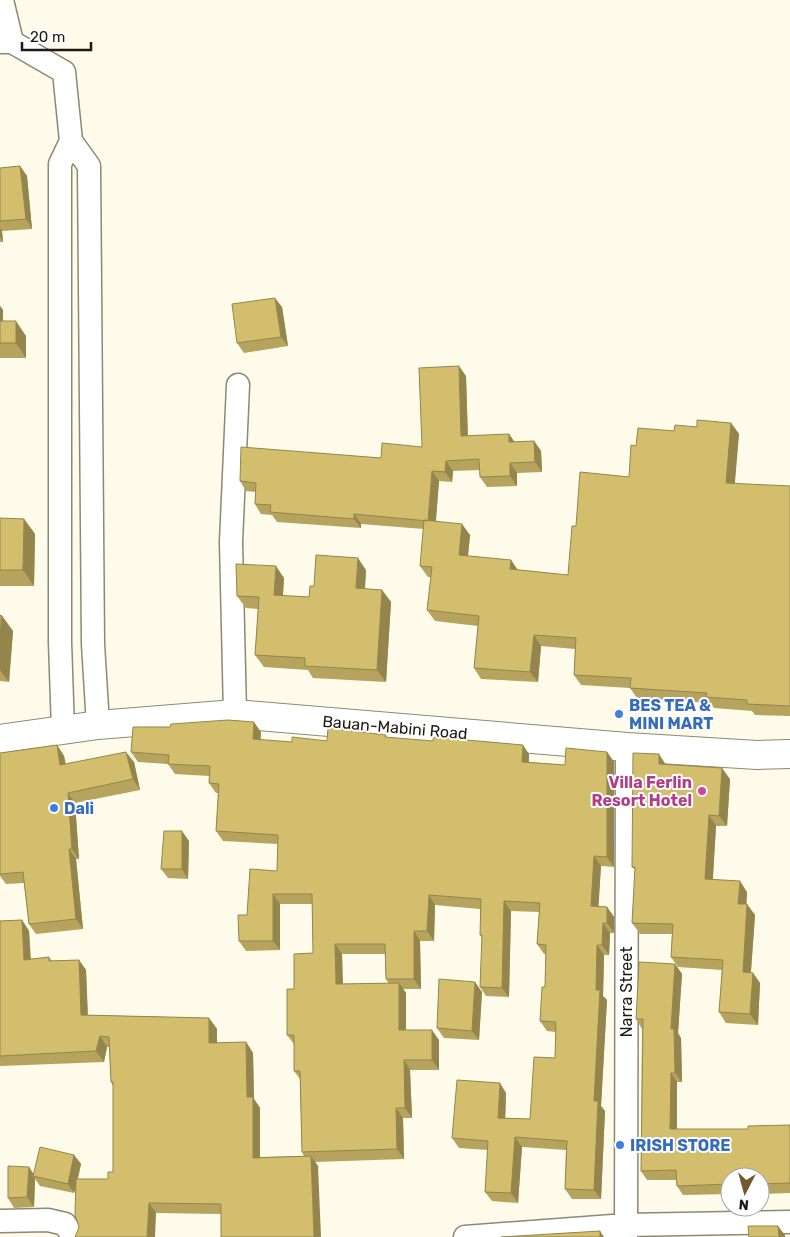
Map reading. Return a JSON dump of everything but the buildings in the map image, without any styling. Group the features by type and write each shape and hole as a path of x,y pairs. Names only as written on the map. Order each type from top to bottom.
{"main road":[{"name":"Bauan-Mabini Road","path":"0,739 98,725 235,714 627,748 757,755 790,754"}],"street":[{"path":"2,0 6,42 64,72 71,141 60,164 60,642 63,730"},
{"path":"71,141 90,166 93,644 98,725"},
{"path":"235,714 231,542 238,385"},
{"name":"Narra Street","path":"626,1231 627,748"},
{"path":"0,1220 48,1220 65,1224 73,1237"},
{"path":"465,1237 790,1222"}],"place":[{"name":"BES TEA & MINI MART","path":"619,714"},
{"name":"Villa Ferlin Resort Hotel","path":"702,791"},
{"name":"Dali","path":"54,808"},
{"name":"IRISH STORE","path":"620,1145"}]}
